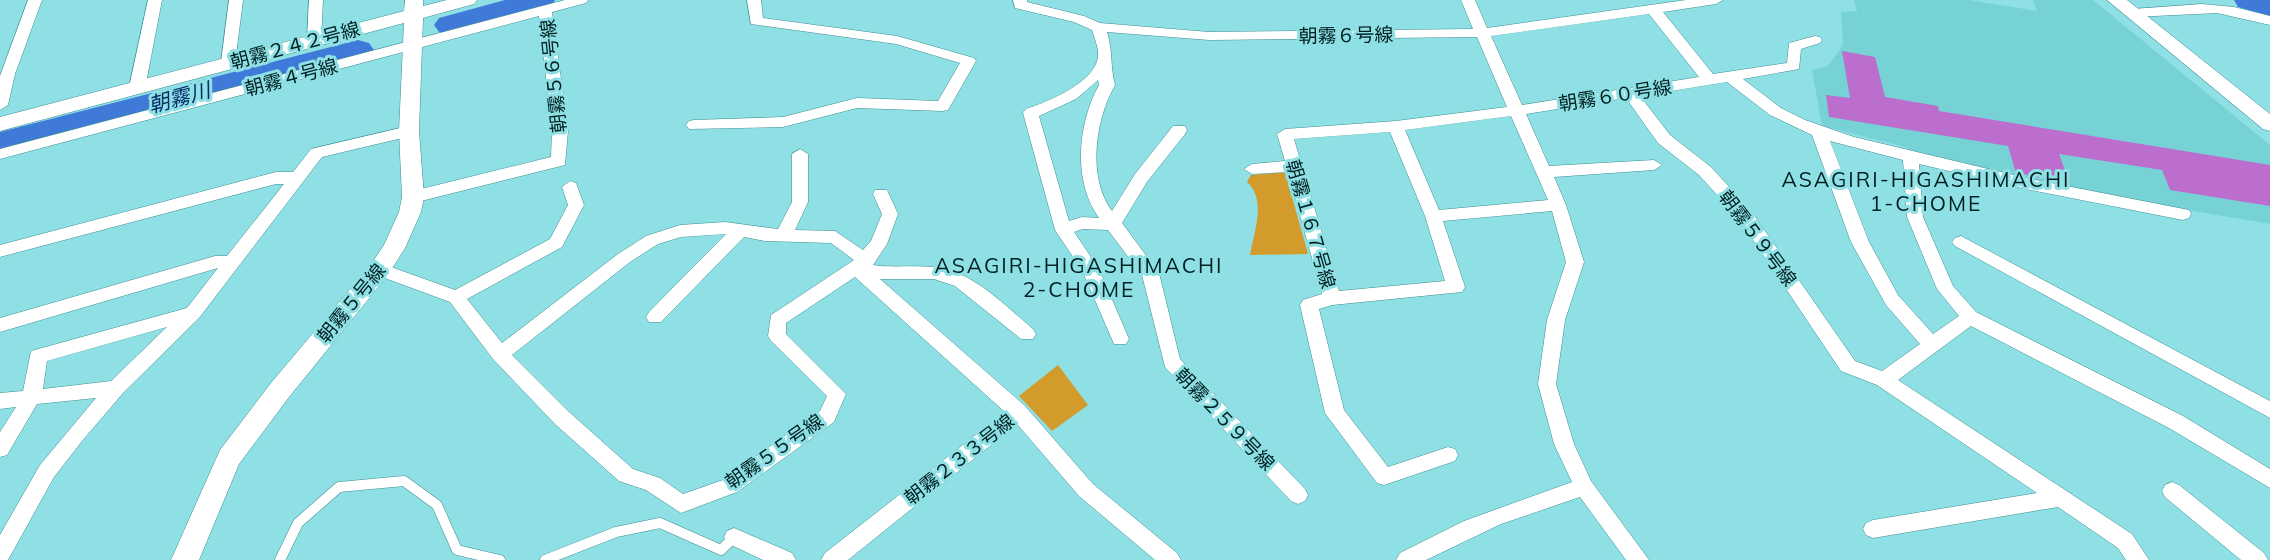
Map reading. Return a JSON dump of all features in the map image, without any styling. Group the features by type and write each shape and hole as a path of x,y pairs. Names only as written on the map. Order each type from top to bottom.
{"street":[{"path":"0,106 4,73 35,0"},
{"path":"137,88 155,0"},
{"path":"228,63 236,0"},
{"path":"314,40 316,0"},
{"name":"朝霧２４２号線","path":"0,124 314,40 414,7 468,0"},
{"name":"朝霧４号線","path":"0,155 581,0"},
{"path":"694,125 783,122 857,103 943,106 970,61 897,40 756,21 754,0"},
{"name":"朝霧６号線","path":"1020,0 1020,5 1079,19 1098,27 1209,36 1481,33 1653,9 1677,3 1716,0"},
{"path":"1468,0 1558,205 1575,262 1556,320 1547,384 1563,444 1584,487 1639,560"},
{"path":"2116,0 2270,124"},
{"path":"2133,13 2208,6 2245,12 2270,21"},
{"name":"朝霧５号線","path":"186,560 229,458 280,390 380,269 410,212 413,197 409,131 414,7"},
{"name":"朝霧５６号線","path":"413,197 559,161 560,131 545,9"},
{"path":"1653,9 1710,80"},
{"name":"朝霧２５９号線","path":"1098,27 1106,52 1102,67 1107,85 1098,101 1088,149 1094,200 1150,273 1172,362 1297,495"},
{"name":"朝霧６０号線","path":"1515,111 1794,66 1794,46 1815,40"},
{"path":"1102,67 1079,92 1064,102 1031,113 1063,230 1084,254 1098,280 1120,339"},
{"path":"1730,76 1755,100 1820,134 2028,187 2183,214"},
{"name":"朝霧５９号線","path":"1630,93 1664,139 1705,171 1745,215 1848,366 1884,380 2061,498 2125,541 2138,560"},
{"name":"朝霧１６７号線","path":"1396,126 1433,216 1456,287 1332,299 1285,134 1396,126 1515,111"},
{"path":"1063,230 1082,223 1113,224 1141,178 1179,130"},
{"path":"0,555 47,471 116,388 193,313 317,153 409,131"},
{"path":"1820,134 1860,242 1892,300 1932,345"},
{"path":"784,235 800,202 800,154"},
{"path":"1911,157 1915,217 1946,289 1970,317 2176,422 2270,479"},
{"path":"1544,172 1654,165"},
{"path":"1252,169 1294,166"},
{"path":"0,251 276,178 297,178"},
{"path":"380,269 456,297 556,243 576,205 570,187"},
{"path":"861,265 878,244 890,214 881,194"},
{"path":"1433,216 1558,205"},
{"path":"655,317 742,229"},
{"path":"500,354 652,240 680,231 742,229 765,235 835,237 861,265 1017,412"},
{"path":"1961,242 2270,410"},
{"path":"0,325 215,262 232,263"},
{"path":"861,265 889,274 934,273 961,281 1027,334"},
{"name":"朝霧５５号線","path":"456,297 500,354 562,418 626,475 653,484 681,504 730,486 827,416 837,394 777,336 777,320 861,265"},
{"path":"1332,299 1309,305 1335,414 1384,477 1447,455"},
{"path":"0,449 32,397 38,356 193,313"},
{"path":"1884,380 1970,317"},
{"path":"0,401 116,388"},
{"name":"朝霧２３３号線","path":"832,560 1017,412 1086,490 1170,560"},
{"path":"1407,560 1436,542 1514,509 1584,487"},
{"path":"2172,491 2257,560"},
{"path":"1873,529 2061,498"},
{"path":"734,537 785,560"}],"lane":[{"path":"280,560 298,523 339,487 404,481 437,505 457,550 500,560"},
{"path":"545,560 616,532 660,523 721,550 734,537"}],"shaded area":[{"path":"1854,0 1969,0 2037,11 2033,0 2093,0 2270,145 2270,224 2033,184 1822,126 1812,70 1828,66 1843,45 1841,12 1857,11"},
{"path":"1285,172 1308,254 1250,255 1258,207 1253,189 1247,182 1251,175"},
{"path":"1058,365 1088,405 1052,431 1019,396"}],"building":[{"path":"1842,51 1875,57 1885,97 1938,106 1939,111 2270,165 2270,206 2170,190 2162,170 2059,154 2070,184 2016,173 2008,146 1829,117 1826,95 1850,98"}],"waterway":[{"name":"朝霧川","path":"450,25 540,0"},
{"name":"朝霧川","path":"2249,0 2270,7"},
{"name":"朝霧川","path":"0,144 358,50"}],"district":[{"name":"ASAGIRI-HIGASHIMACHI 1-CHOME","path":"1926,191"},
{"name":"ASAGIRI-HIGASHIMACHI 2-CHOME","path":"1079,277"}]}
